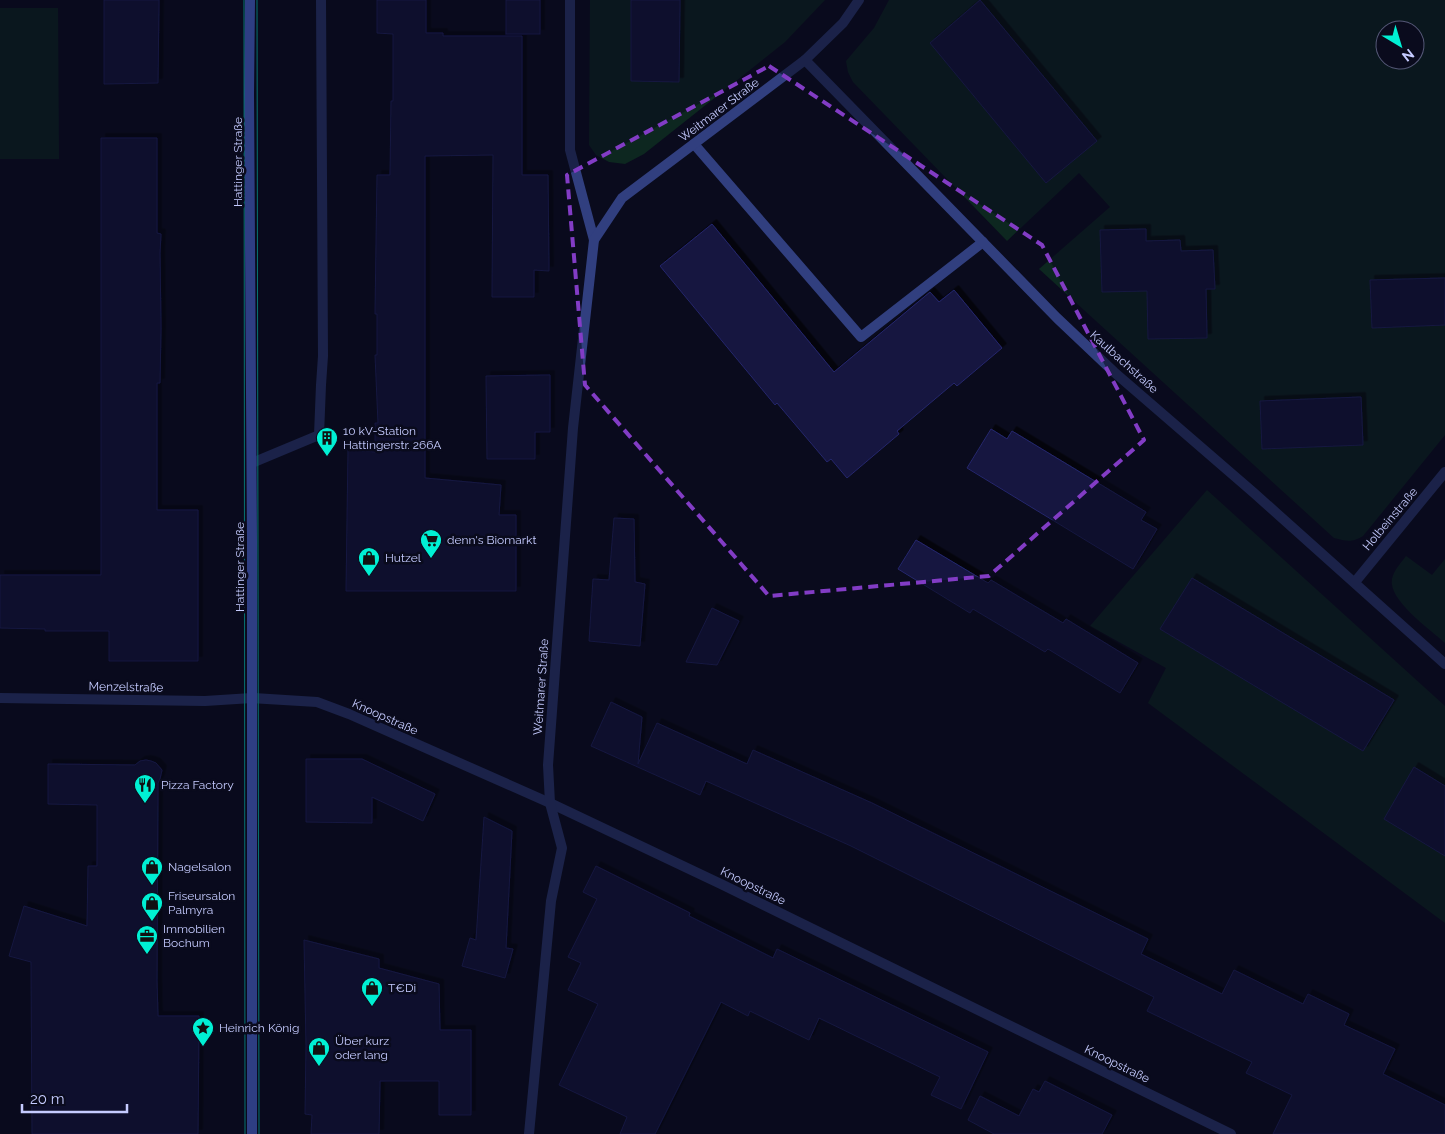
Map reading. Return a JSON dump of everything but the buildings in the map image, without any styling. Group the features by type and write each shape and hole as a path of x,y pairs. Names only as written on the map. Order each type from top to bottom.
{"main road":[{"name":"Hattinger Straße","path":"250,0 252,1134"}],"street":[{"path":"252,463 319,435 323,356 321,0"},
{"name":"Weitmarer Straße","path":"529,1134 551,901 562,848 550,803 548,765 571,447 594,240 570,150 570,0"},
{"name":"Weitmarer Straße","path":"594,240 622,198 805,60 843,23 859,0"},
{"name":"Kaulbachstraße","path":"805,60 1057,318 1114,372 1204,448 1445,664"},
{"path":"694,144 861,337 983,242"},
{"name":"Holbeinstraße","path":"1354,582 1445,472"},
{"name":"Menzelstraße","path":"0,698 205,701 252,698"},
{"name":"Knoopstraße","path":"252,698 317,702 349,714 550,803 723,885 1231,1134"}],"highlighted area":[{"path":"769,66 1042,245 1144,440 989,576 769,596 585,385 567,175"}],"green space":[{"path":"590,0 825,0 785,42 644,154 625,164 609,162 596,155 589,145"},
{"path":"889,0 1445,0 1445,435 1363,536 1349,541 1334,538 1039,269 1110,207 1079,173 1007,241 853,82 848,72 846,61 874,28"},
{"path":"0,8 58,8 59,159 0,159"},
{"path":"1207,490 1445,706 1445,923 1148,703 1166,668 1090,626"},
{"path":"1406,556 1432,575 1445,559 1445,643 1411,614 1396,596 1392,579"}],"tram line":[{"path":"244,0 245,1134"},
{"path":"257,0 259,1134"}],"place":[{"name":"10 kV-Station Hattingerstr. 266A","path":"327,457"},
{"name":"denn's Biomarkt","path":"431,559"},
{"name":"Hutzel","path":"369,577"},
{"name":"Pizza Factory","path":"145,804"},
{"name":"Nagelsalon","path":"152,886"},
{"name":"Friseursalon Palmyra","path":"152,922"},
{"name":"Immobilien Bochum","path":"147,955"},
{"name":"T€Di","path":"372,1007"},
{"name":"Heinrich König","path":"203,1047"},
{"name":"Über kurz oder lang","path":"319,1067"}]}
